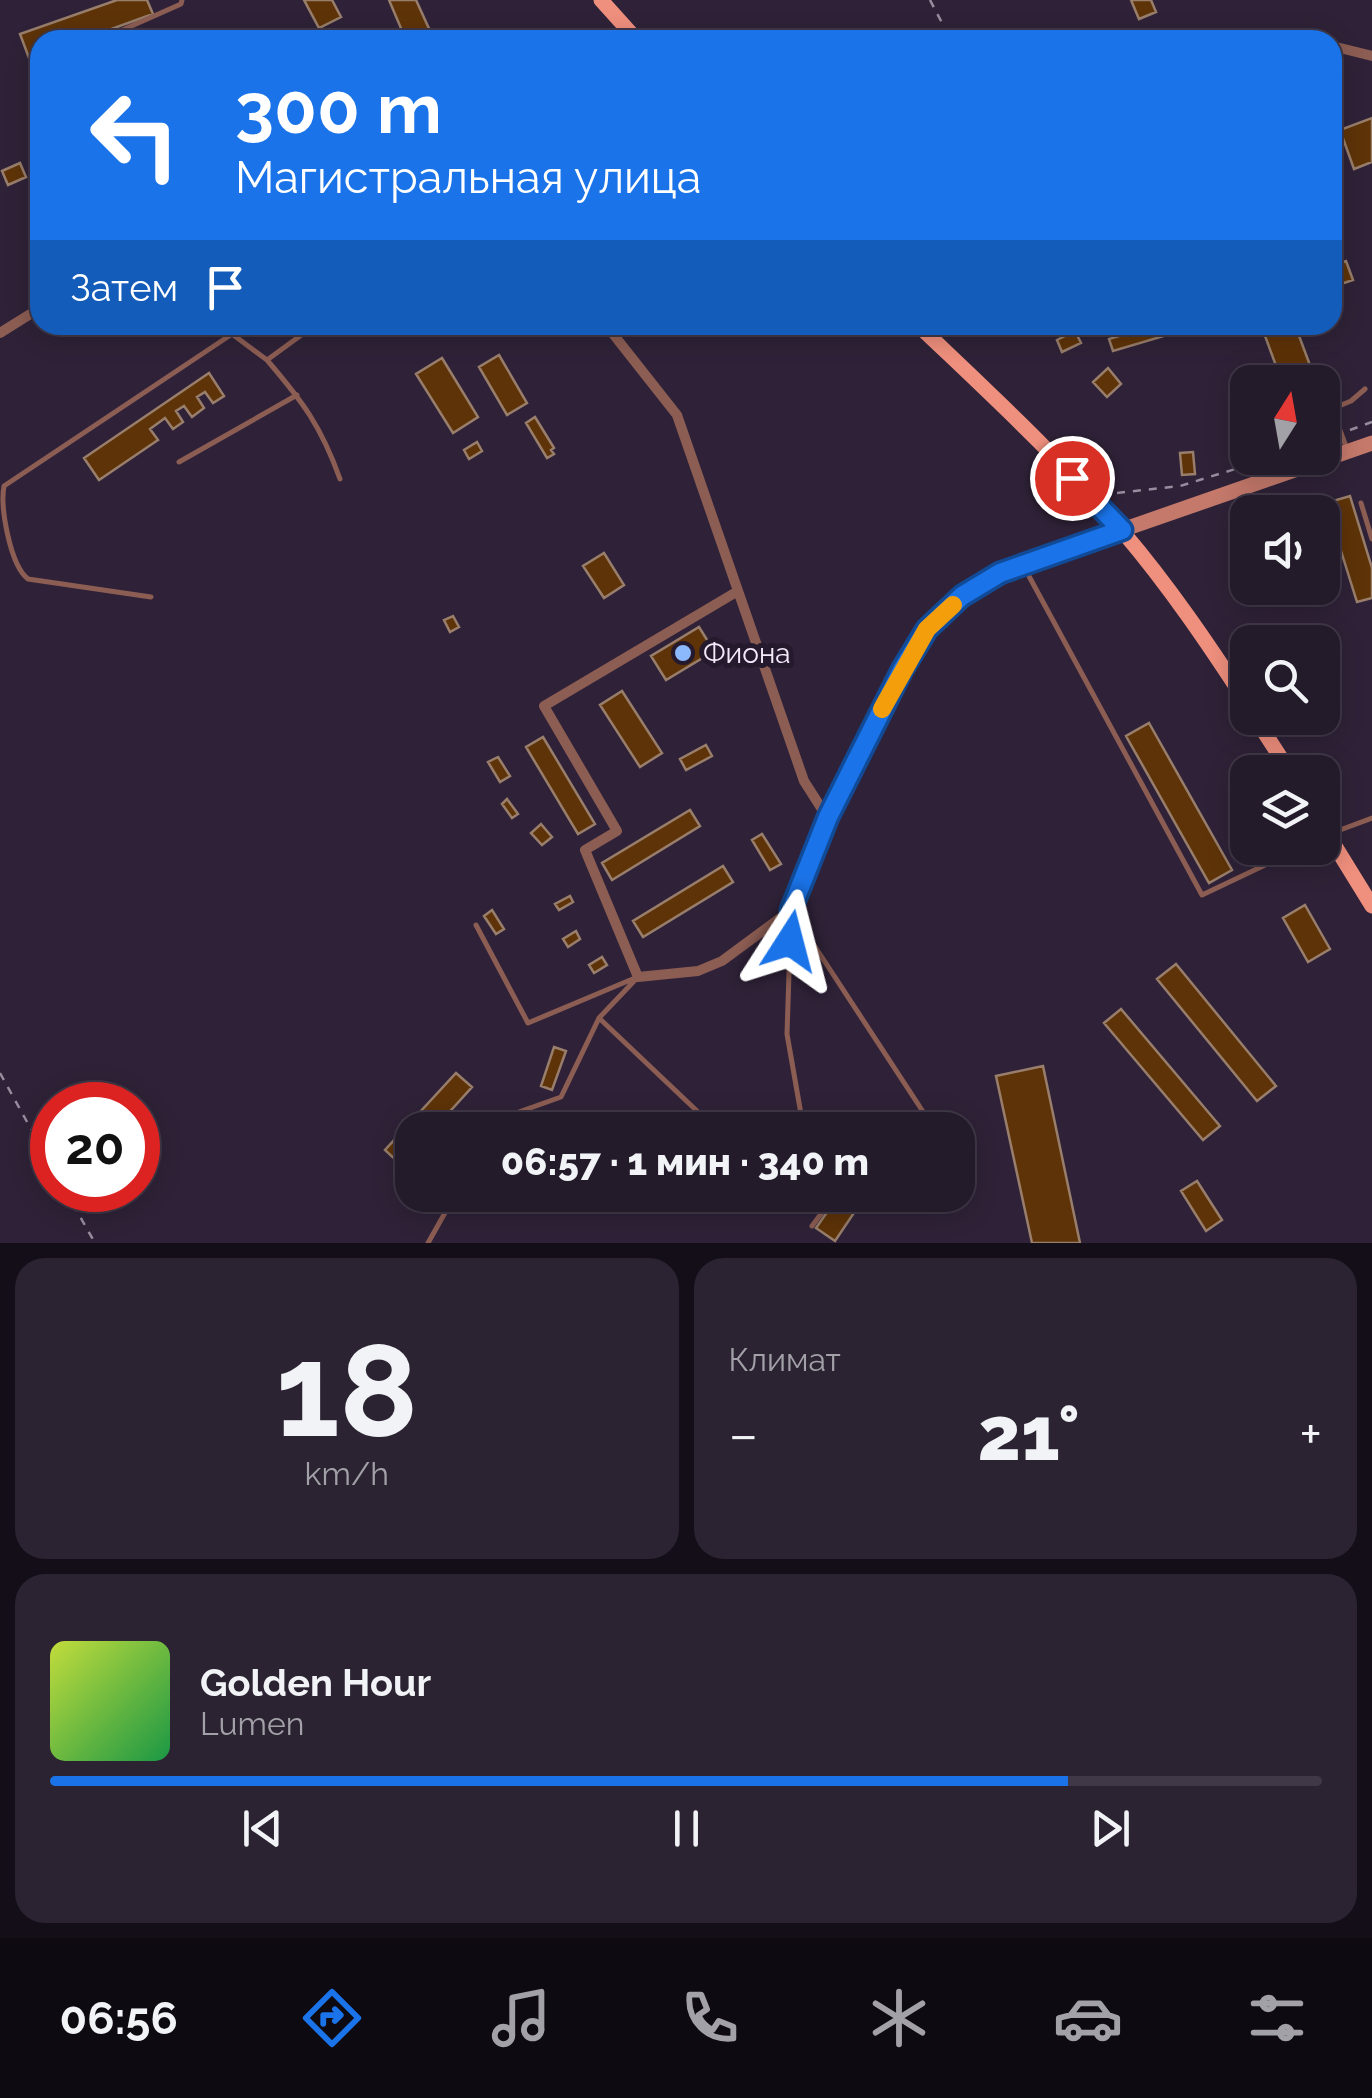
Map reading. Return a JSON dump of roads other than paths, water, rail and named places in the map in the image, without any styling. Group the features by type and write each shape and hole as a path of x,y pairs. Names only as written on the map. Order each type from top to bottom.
{"main road":[{"path":"601,0 628,30"},
{"path":"929,335 1122,530 1201,631 1230,677"},
{"path":"1340,857 1372,906"}],"street":[{"path":"1342,48 1372,56"},
{"path":"0,333 30,314"},
{"path":"614,335 678,415 804,780 828,817"},
{"path":"738,591 544,706 617,831 585,850 638,977 698,970 722,961 791,910 828,817 902,670 927,629 962,596 1023,564 1372,443"}],"lane":[{"path":"122,30 181,4 182,0"},
{"path":"150,597 28,578 20,572 7,539 1,494 4,486 230,335"},
{"path":"233,335 267,360 297,395 324,435 340,479"},
{"path":"267,360 301,335"},
{"path":"1348,452 1332,409 1365,389"},
{"path":"180,462 297,395"},
{"path":"1361,504 1372,539"},
{"path":"1023,564 1202,895 1265,865"},
{"path":"1340,827 1372,818"},
{"path":"791,910 787,1034 801,1112"},
{"path":"791,910 924,1112"},
{"path":"476,926 528,1023 638,977"},
{"path":"519,1112 561,1098 599,1018 638,977"},
{"path":"599,1018 698,1112"},
{"path":"428,1243 446,1212"},
{"path":"812,1226 822,1212"}],"place":[{"name":"Фиона","path":"683,653"}]}
